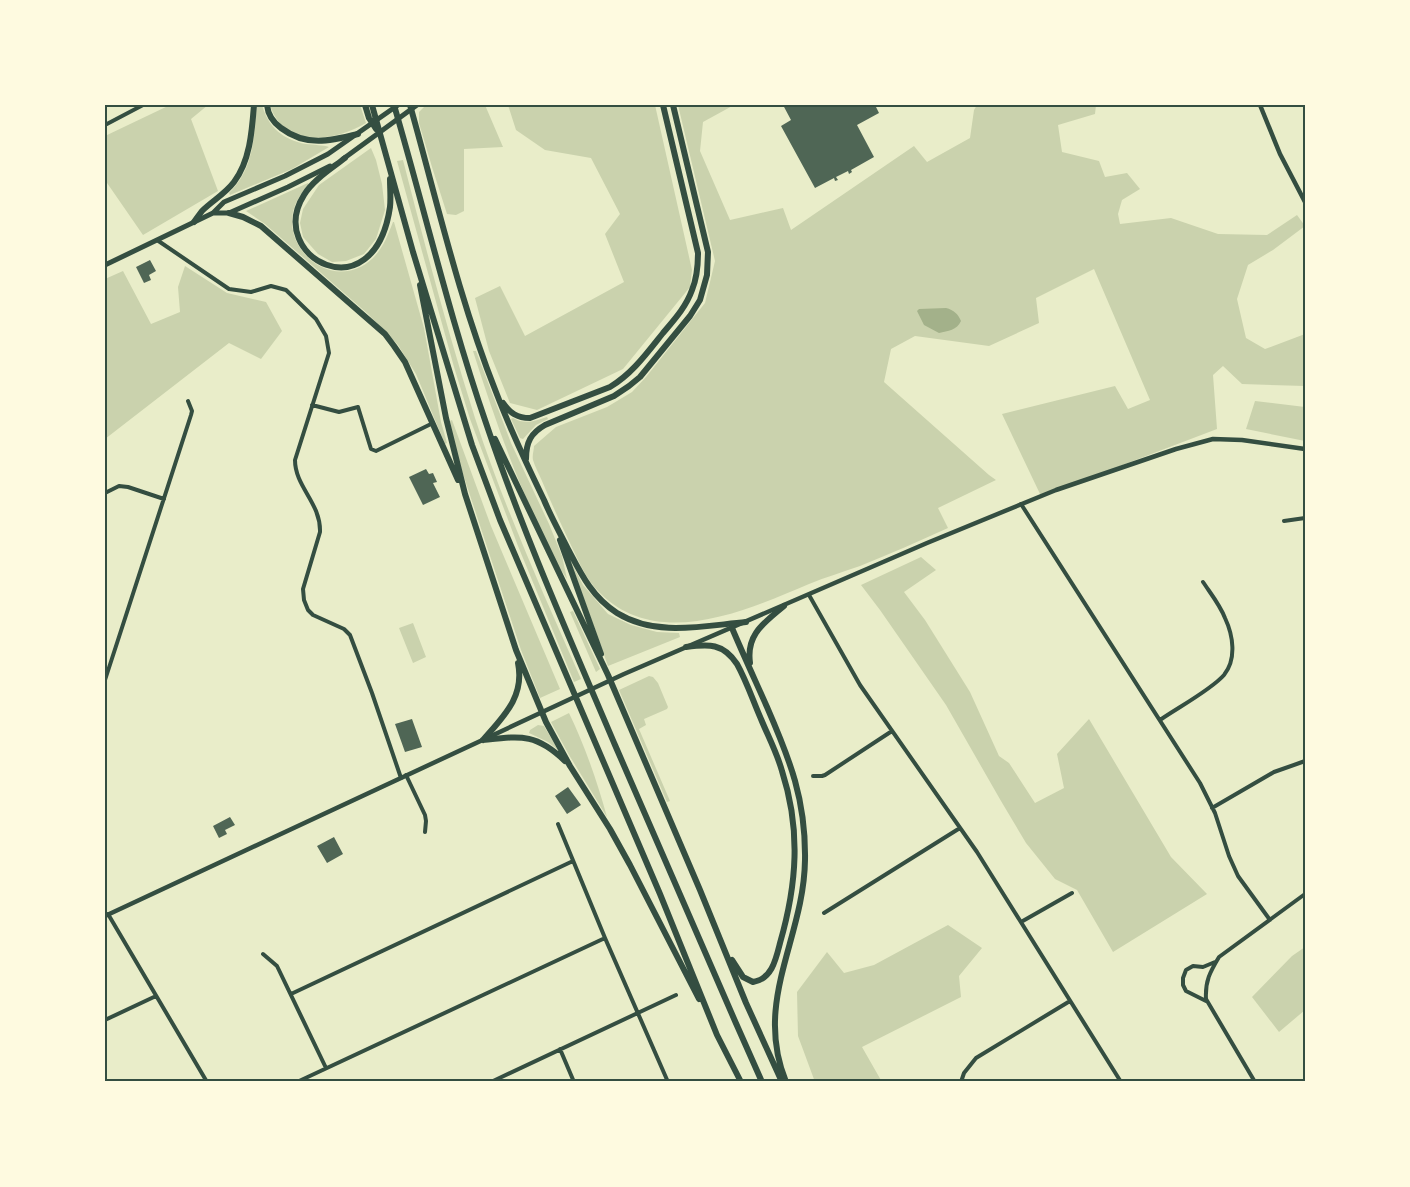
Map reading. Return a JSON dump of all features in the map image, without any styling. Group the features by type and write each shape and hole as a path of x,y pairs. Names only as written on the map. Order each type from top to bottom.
{"highway":[{"path":"194,222 234,182 242,169 249,147 254,105"},
{"path":"267,105 275,124 289,135 306,140 329,141 358,134"},
{"path":"365,105 382,140 413,252 472,445 500,520 660,894 717,1035"},
{"path":"372,105 372,116"},
{"path":"396,105 448,303 485,422 521,522 762,1082"},
{"path":"410,105 459,285 496,393 526,462 580,574 604,603 626,617 647,625 669,629 746,622"},
{"path":"496,393 510,412 518,417 530,418 610,387 634,368 687,301 697,276 698,253 663,105"},
{"path":"526,462 528,441 538,429 614,396 634,383 690,316 702,295 707,275 708,252 674,105"},
{"path":"345,158 318,179 304,195 297,211 296,229 301,245 315,259 328,266 344,268 360,263 375,249 385,228 390,205 389,170"},
{"path":"229,213 261,226 384,334 405,362 465,494"},
{"path":"413,252 446,418 465,494 516,650 541,712 570,766 630,864 741,1082"},
{"path":"485,422 504,455 608,675 746,1004 782,1082"},
{"path":"553,520 608,675"},
{"path":"751,670 749,653 754,635 784,606"},
{"path":"732,628 789,759 800,798 804,825 805,859 802,897 775,1009 777,1049 786,1082"},
{"path":"686,647 707,645 716,647 728,653 737,664 779,760 788,789 793,817 795,852 791,898 776,959 769,973 764,979 758,981 748,980 738,970 720,940"},
{"path":"483,740 508,710 516,696 520,674 516,650"},
{"path":"483,740 511,737 531,739 551,748 570,766"}],"main road":[{"path":"105,266 213,213 224,201 285,176 328,154 396,105"},
{"path":"213,213 229,213 345,158 417,105"}],"street":[{"path":"105,124 143,105"},
{"path":"1260,105 1280,154 1305,202"},
{"path":"157,240 229,289 251,292 271,286 286,290 316,319 326,336 329,353 295,460 295,469 313,502 321,525 303,589 304,600 313,615 344,628 350,634 400,778"},
{"path":"105,680 191,415 192,411 188,401"},
{"path":"312,405 339,412 358,407 371,449 376,451 433,423"},
{"path":"207,1082 107,915 559,703 1056,490 1212,439 1242,440 1305,450"},
{"path":"105,493 119,486 164,499"},
{"path":"1021,504 1186,761 1212,807 1238,876 1270,920"},
{"path":"1284,521 1305,518"},
{"path":"1160,720 1225,674 1233,655 1232,636 1225,617 1203,582"},
{"path":"809,595 860,685 977,852 1121,1082"},
{"path":"813,776 825,775 892,731"},
{"path":"1212,807 1274,772 1305,761"},
{"path":"406,775 425,815 424,832"},
{"path":"558,824 668,1082"},
{"path":"824,913 960,828"},
{"path":"291,994 573,861"},
{"path":"1021,922 1072,893"},
{"path":"1256,1082 1207,1001 1205,986 1210,971 1219,957 1305,894"},
{"path":"297,1082 605,938"},
{"path":"263,954 277,966 326,1068"},
{"path":"1207,1001 1186,992 1183,978 1186,970 1193,966 1203,967 1216,961"},
{"path":"491,1082 676,995"},
{"path":"105,1020 156,996"},
{"path":"961,1082 964,1072 976,1058 1070,1001"},
{"path":"560,1049 574,1082"}],"shaded area":[{"path":"170,105 208,105 191,119 218,191 143,235 105,180 105,136"},
{"path":"257,105 262,105 272,126 284,136 306,144 329,147 292,169 230,195 229,193 244,174 248,163"},
{"path":"270,105 360,105 366,123 340,134 325,137 298,135 286,129 277,119"},
{"path":"426,105 485,105 503,147 464,149 464,211 456,215 447,214 419,123 419,112"},
{"path":"508,105 655,105 692,270 690,287 623,369 537,410 510,403 489,351 475,298 500,286 525,336 624,282 605,234 620,214 591,158 545,150 516,130"},
{"path":"678,105 734,105 703,122 700,151 730,220 783,208 791,230 914,146 927,162 970,138 974,110 977,105 1096,105 1095,114 1058,125 1062,152 1099,161 1105,177 1127,173 1140,189 1122,200 1118,214 1120,224 1171,218 1218,234 1267,235 1297,215 1305,226 1248,265 1237,299 1246,338 1265,349 1305,334 1305,386 1242,384 1223,366 1213,375 1217,429 1041,496 1002,414 1115,386 1128,409 1150,400 1094,269 1036,298 1039,323 989,346 915,336 891,349 884,382 996,480 938,508 948,528 860,566 731,614 703,620 675,622 648,620 623,610 600,593 586,575 536,468 533,454 534,446 556,427 607,407 632,392 705,303 715,261"},
{"path":"371,148 382,184 385,210 376,239 364,254 346,261 332,262 318,254 303,237 300,223 303,209 319,185"},
{"path":"403,160 455,354 475,418 511,517 581,679 574,682 518,546 470,419 397,161"},
{"path":"308,183 309,185 296,203 292,222 296,240 306,255 320,266 337,271 355,269 377,254 394,222 424,328 447,443 445,444 416,374 398,345 368,314 265,224 246,211"},
{"path":"185,266 227,293 266,302 282,331 261,359 229,343 105,439 105,279 123,271 151,324 180,312 178,287"},
{"path":"946,308 959,316 961,321 955,328 939,333 924,325 917,311 919,309"},
{"path":"473,351 476,351 511,443 549,524 562,556 567,579 536,519 516,472 497,424"},
{"path":"1255,401 1305,407 1305,441 1246,429"},
{"path":"547,417 548,419 536,425 523,439 520,438 511,419 530,422"},
{"path":"452,420 491,526 560,689 540,698 521,650 461,468 453,438 450,421"},
{"path":"921,557 936,570 904,592 925,620 970,692 999,756 1009,763 1035,803 1064,788 1057,754 1089,719 1171,857 1207,894 1113,952 1077,890 1055,879 1026,843 946,705 861,585"},
{"path":"570,560 583,585 608,614 631,625 657,632 679,633 680,637 608,666"},
{"path":"573,611 600,669 596,672 570,612"},
{"path":"413,623 426,657 413,663 399,628"},
{"path":"649,676 658,683 668,707 644,719 646,725 639,729 670,801 667,802 619,690"},
{"path":"569,713 590,764 607,817 551,722"},
{"path":"538,725 544,726 558,750 548,742 529,733"},
{"path":"948,925 982,948 959,976 961,997 862,1047 882,1082 815,1082 798,1036 797,992 827,952 844,973 874,965"},
{"path":"1305,947 1305,1010 1279,1032 1252,997 1292,956"}],"building":[{"path":"783,105 807,105 808,107 812,105 875,105 879,113 857,125 874,157 851,170 849,174 848,171 836,177 838,180 835,181 834,178 815,188 781,126 791,120"},
{"path":"150,260 156,271 149,275 151,280 144,283 136,267"},
{"path":"426,469 429,474 433,473 437,482 433,483 440,497 423,505 409,477"},
{"path":"412,719 422,747 405,752 395,724"},
{"path":"568,787 581,805 567,814 555,796"},
{"path":"230,817 235,825 225,830 227,834 219,838 213,826"},
{"path":"334,837 343,854 327,863 317,846"}]}
